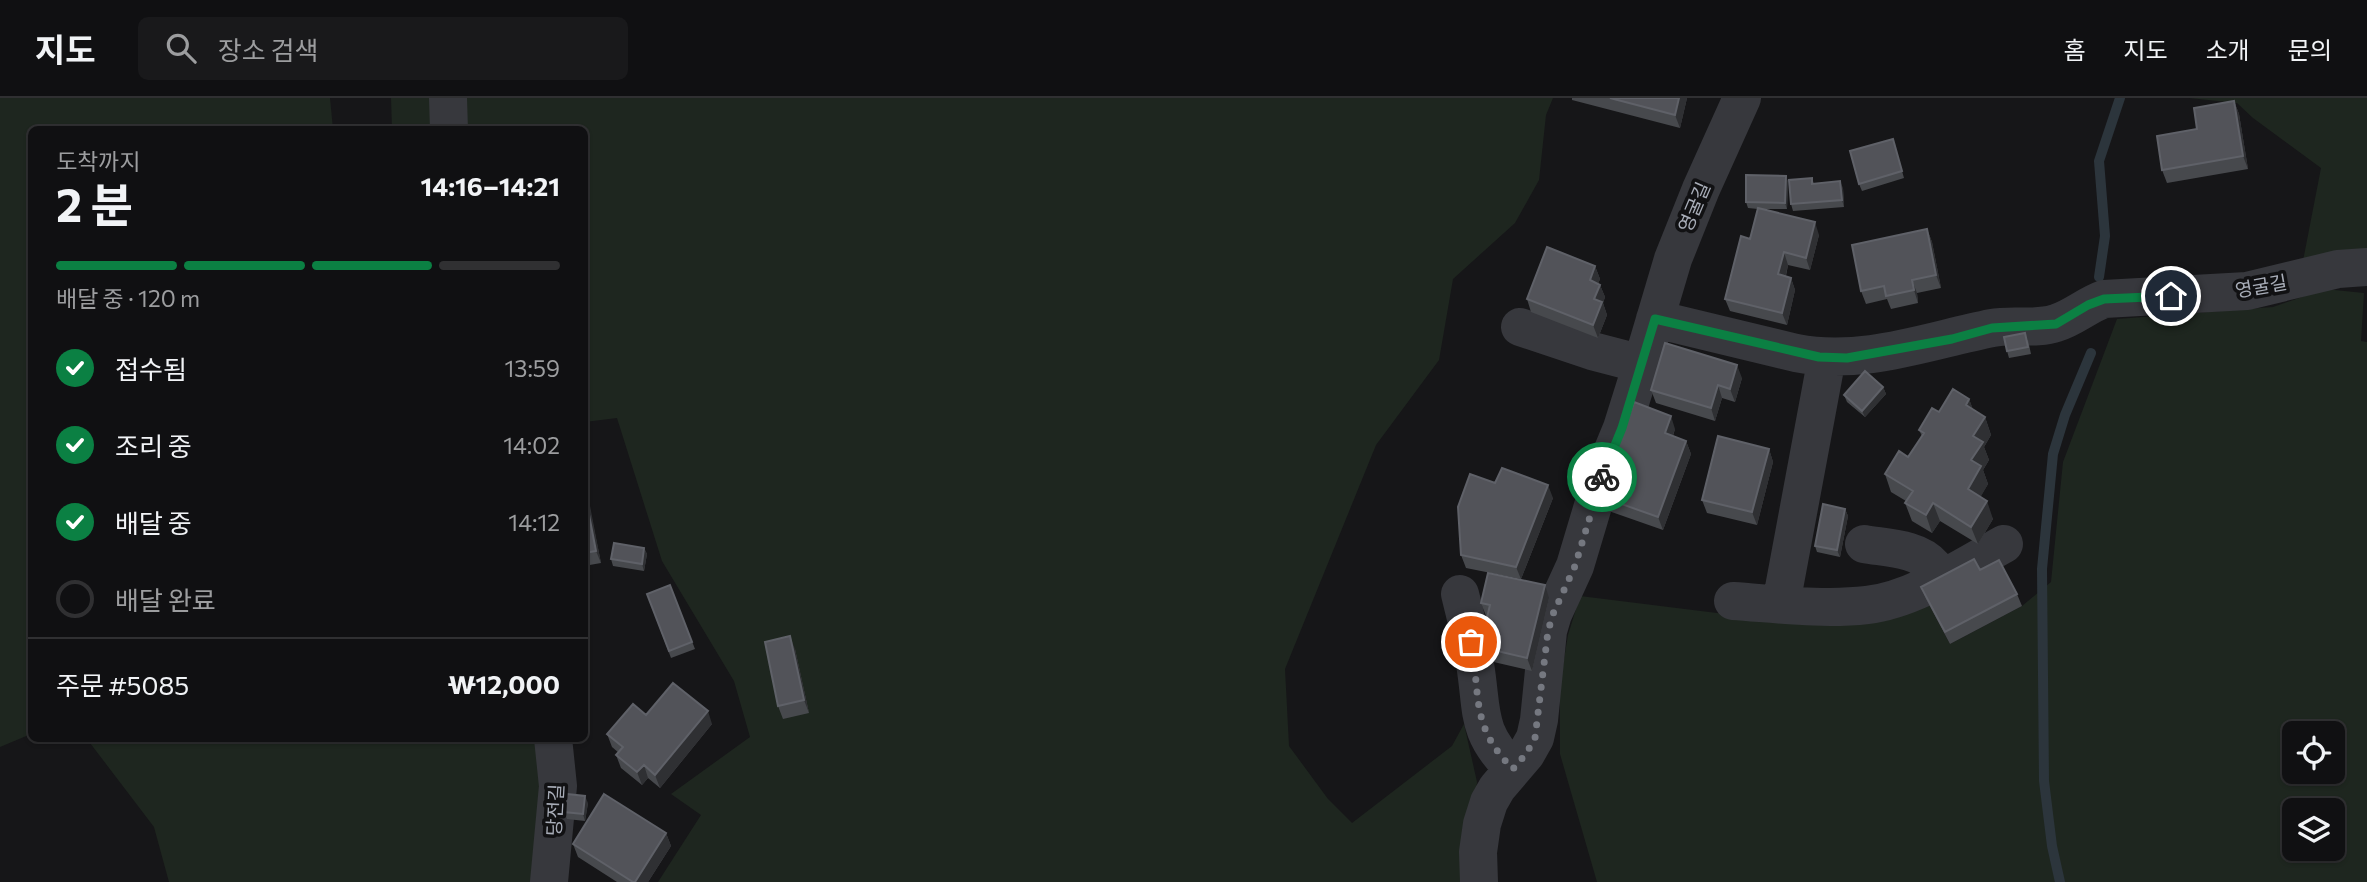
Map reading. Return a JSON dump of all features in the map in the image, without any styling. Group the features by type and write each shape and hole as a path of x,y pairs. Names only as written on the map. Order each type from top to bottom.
{"lane":[{"path":"448,98 449,126"},
{"name":"영굴길","path":"1479,882 1478,852 1482,824 1489,802 1535,738 1550,623 1575,566 1601,478 1622,428 1673,260 1742,98"},
{"name":"영굴길","path":"1655,319 1796,352 1847,358 1952,339 1992,328 2056,324 2104,299 2247,291 2338,269 2367,267"},
{"path":"1520,327 1642,364"},
{"path":"1781,604 1827,357"},
{"path":"1864,544 1926,558 1933,566 1933,576 1923,587"},
{"path":"1733,601 1802,607 1869,605 1923,587 2004,544"},
{"path":"1460,594 1476,667 1481,720 1488,739 1513,769"},
{"name":"당전길","path":"549,882 558,786 553,742"}],"shaded area":[{"path":"0,98 330,98 333,126 28,126 28,735 0,747"},
{"path":"391,98 437,98 437,126 392,126"},
{"path":"458,98 1553,98 1546,115 1539,180 1515,223 1453,279 1439,360 1376,445 1285,669 1289,746 1328,799 1352,823 1452,746 1464,724 1477,782 1465,882 658,882 701,815 671,794 750,737 734,681 662,561 617,418 588,422 588,126 458,126"},
{"path":"2189,98 2367,98 2367,251 2302,266 2321,168 2237,103"},
{"path":"2325,289 2364,293 2361,341 2367,342 2367,882 1597,882 1560,754 1560,684 1568,635 1580,596 1725,614 1926,599 1950,644 2022,606 2051,582 2063,462 2117,319 2273,307"},
{"path":"89,742 542,742 542,882 169,882 154,827"}],"building":[{"path":"1610,98 1679,98 1675,115"},
{"path":"2234,101 2243,156 2162,170 2157,136 2197,129 2194,108"},
{"path":"1893,139 1902,171 1859,184 1850,151"},
{"path":"1746,175 1786,176 1785,203 1746,202"},
{"path":"1812,178 1812,184 1840,181 1842,200 1791,204 1789,180"},
{"path":"1758,208 1815,222 1806,258 1784,252 1778,274 1791,278 1782,313 1725,299 1741,236 1750,239"},
{"path":"1927,229 1936,275 1912,280 1914,290 1886,296 1884,286 1861,291 1852,245"},
{"path":"1547,247 1595,266 1590,280 1600,285 1594,299 1602,302 1593,325 1527,299"},
{"path":"2025,333 2028,347 2007,351 2004,337"},
{"path":"1665,343 1737,365 1730,389 1718,385 1711,408 1651,390"},
{"path":"1865,371 1883,387 1862,411 1844,395"},
{"path":"1953,389 1969,399 1966,405 1985,417 1973,436 1983,442 1971,460 1981,466 1968,489 1987,501 1971,527 1933,503 1926,515 1905,503 1913,491 1885,474 1899,451 1908,457 1924,433 1919,430 1932,408 1939,412"},
{"path":"1634,402 1671,416 1665,433 1686,441 1658,517 1599,496"},
{"path":"1718,436 1769,449 1752,512 1702,500"},
{"path":"1502,468 1548,485 1516,567 1461,555 1458,507 1470,474 1495,483"},
{"path":"1823,504 1845,509 1837,550 1815,546"},
{"path":"588,510 596,551 588,552"},
{"path":"614,543 644,548 642,564 611,559"},
{"path":"1974,559 1980,570 1999,560 2017,594 1945,632 1921,587"},
{"path":"1488,573 1545,585 1527,658 1480,647 1490,605 1481,603"},
{"path":"670,585 692,642 669,651 647,594"},
{"path":"790,636 804,700 778,706 765,642"},
{"path":"673,683 708,711 655,775 644,765 637,772 616,755 623,747 607,734 633,704 646,715"},
{"path":"567,794 585,796 583,814 564,812"},
{"path":"604,794 666,833 635,882 573,844"}],"waterway":[{"path":"2099,277 2105,236 2099,161 2120,98"},
{"path":"2060,882 2052,846 2044,781 2042,569 2053,454 2065,415 2091,353"}],"way so far":[{"path":"1471,642 1481,720 1488,739 1513,769 1535,738 1548,631 1575,566 1602,477"}],"route":[{"path":"1602,477 1622,428 1655,319 1819,357 1847,358 1952,339 1992,328 2056,324 2104,299 2171,296"}]}
